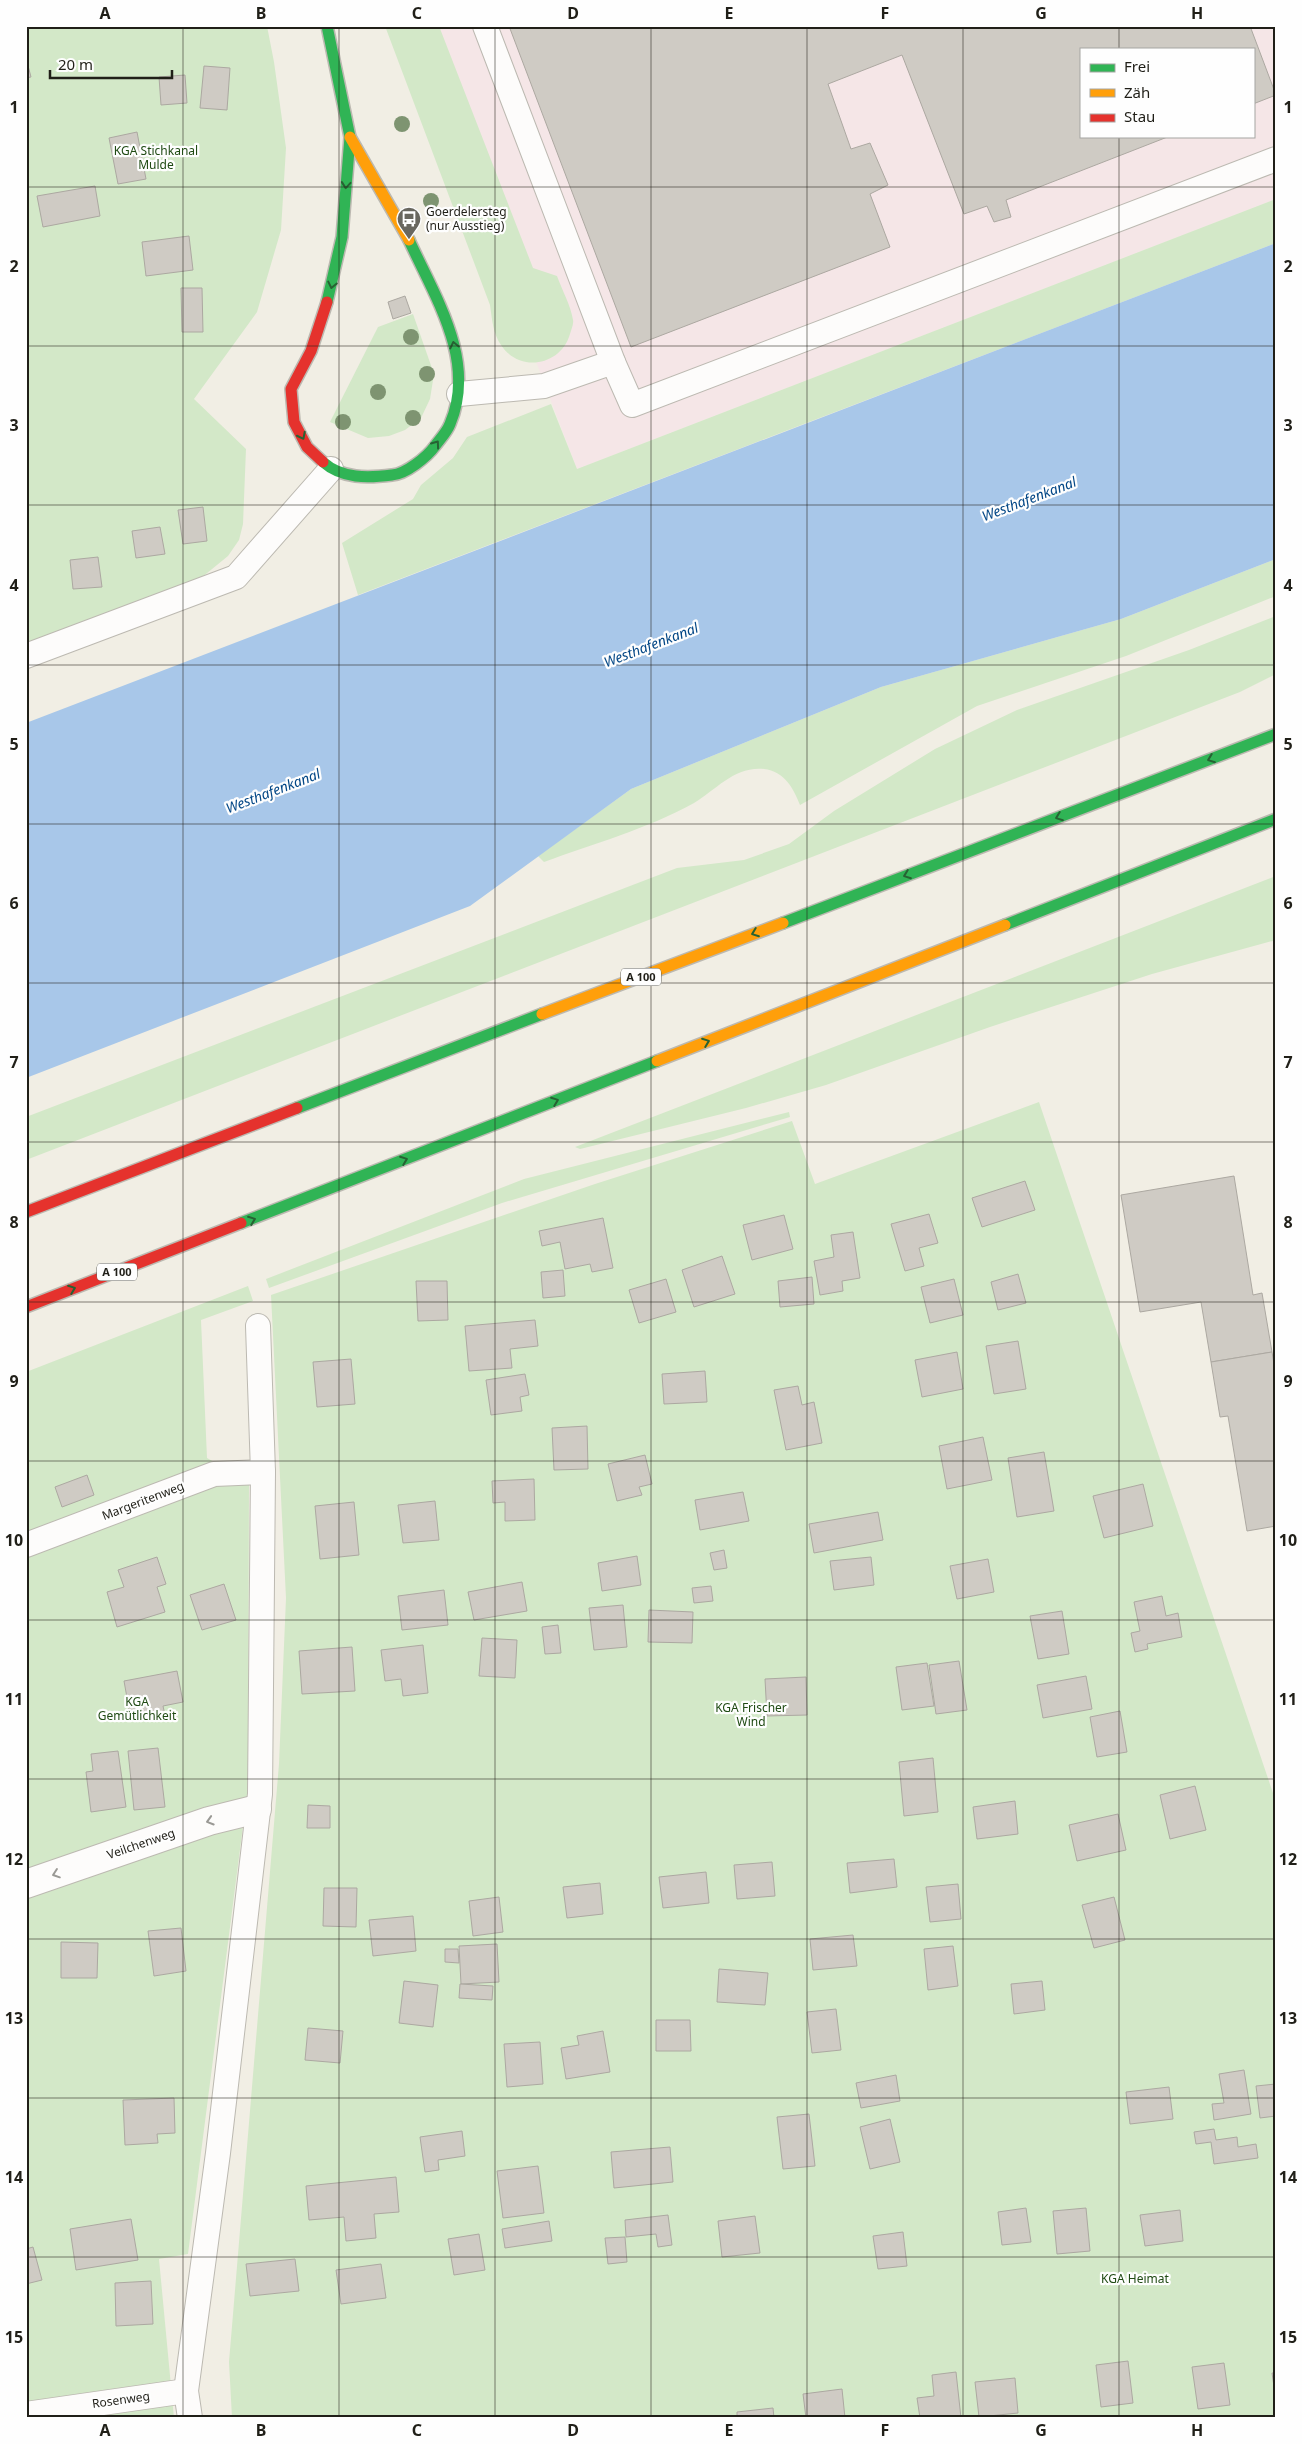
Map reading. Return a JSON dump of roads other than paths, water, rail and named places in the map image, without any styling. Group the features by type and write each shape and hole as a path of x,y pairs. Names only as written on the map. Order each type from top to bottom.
{"main road":[{"path":"327,26 350,137 342,237 330,293 311,351 292,389 294,422 307,447 331,469 363,478 397,475 429,454 450,425 459,394 459,365 451,333 409,240 350,137"},
{"name":"A 100","path":"26,1212 1276,734"},
{"name":"A 100","path":"26,1307 1276,819"}],"street":[{"name":"Veilchenweg","path":"26,1884 209,1821 257,1808"}],"lane":[{"path":"485,26 613,362 632,405 1276,159"},
{"path":"459,394 544,386 613,362"},
{"path":"26,656 236,577 331,469"},
{"path":"190,2418 186,2391 218,2153 260,1794 263,1472 258,1326"},
{"name":"Margeritenweg","path":"26,1545 214,1474 263,1472"},
{"name":"Rosenweg","path":"26,2414 186,2391"}],"water":[{"name":"Westhafenkanal","path":"1276,243 1276,559 1121,619 881,687 631,789 470,906 26,1078 26,723"}],"place":[{"name":"Goerdelersteg (nur Ausstieg)","path":"409,240"}],"park label":[{"name":"KGA Stichkanal Mulde","path":"156,158"},
{"name":"KGA Gemütlichkeit","path":"137,1709"},
{"name":"KGA Frischer Wind","path":"751,1715"},
{"name":"KGA Heimat","path":"1135,2279"}]}
